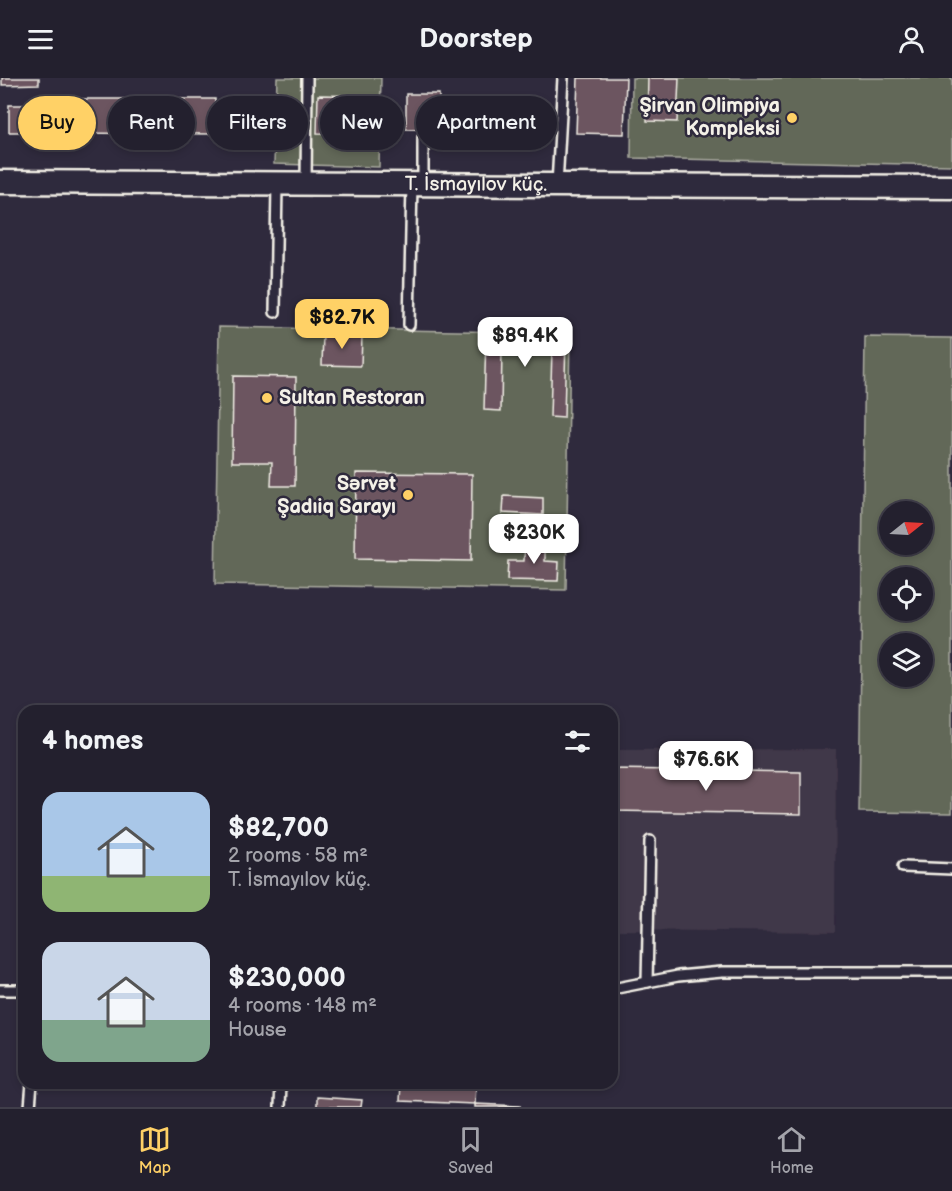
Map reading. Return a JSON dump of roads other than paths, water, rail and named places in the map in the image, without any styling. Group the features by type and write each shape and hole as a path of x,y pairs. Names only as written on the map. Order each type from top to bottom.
{"street":[{"name":"T. İsmayılov küç.","path":"0,182 952,187"}],"lane":[{"path":"306,184 307,78"},
{"path":"557,185 563,78"},
{"path":"409,325 417,184 421,150"},
{"path":"275,312 277,184"},
{"path":"647,982 650,841"},
{"path":"903,867 952,869"},
{"path":"618,988 722,972 952,972"},
{"path":"0,990 18,990"},
{"path":"30,1107 32,1089"},
{"path":"280,1107 281,1089"}],"place":[{"name":"Şirvan Olimpiya Kompleksi","path":"792,118"},
{"name":"Sultan Restoran","path":"267,398"},
{"name":"Sərvət Şadıiq Sarayı","path":"408,495"}]}
